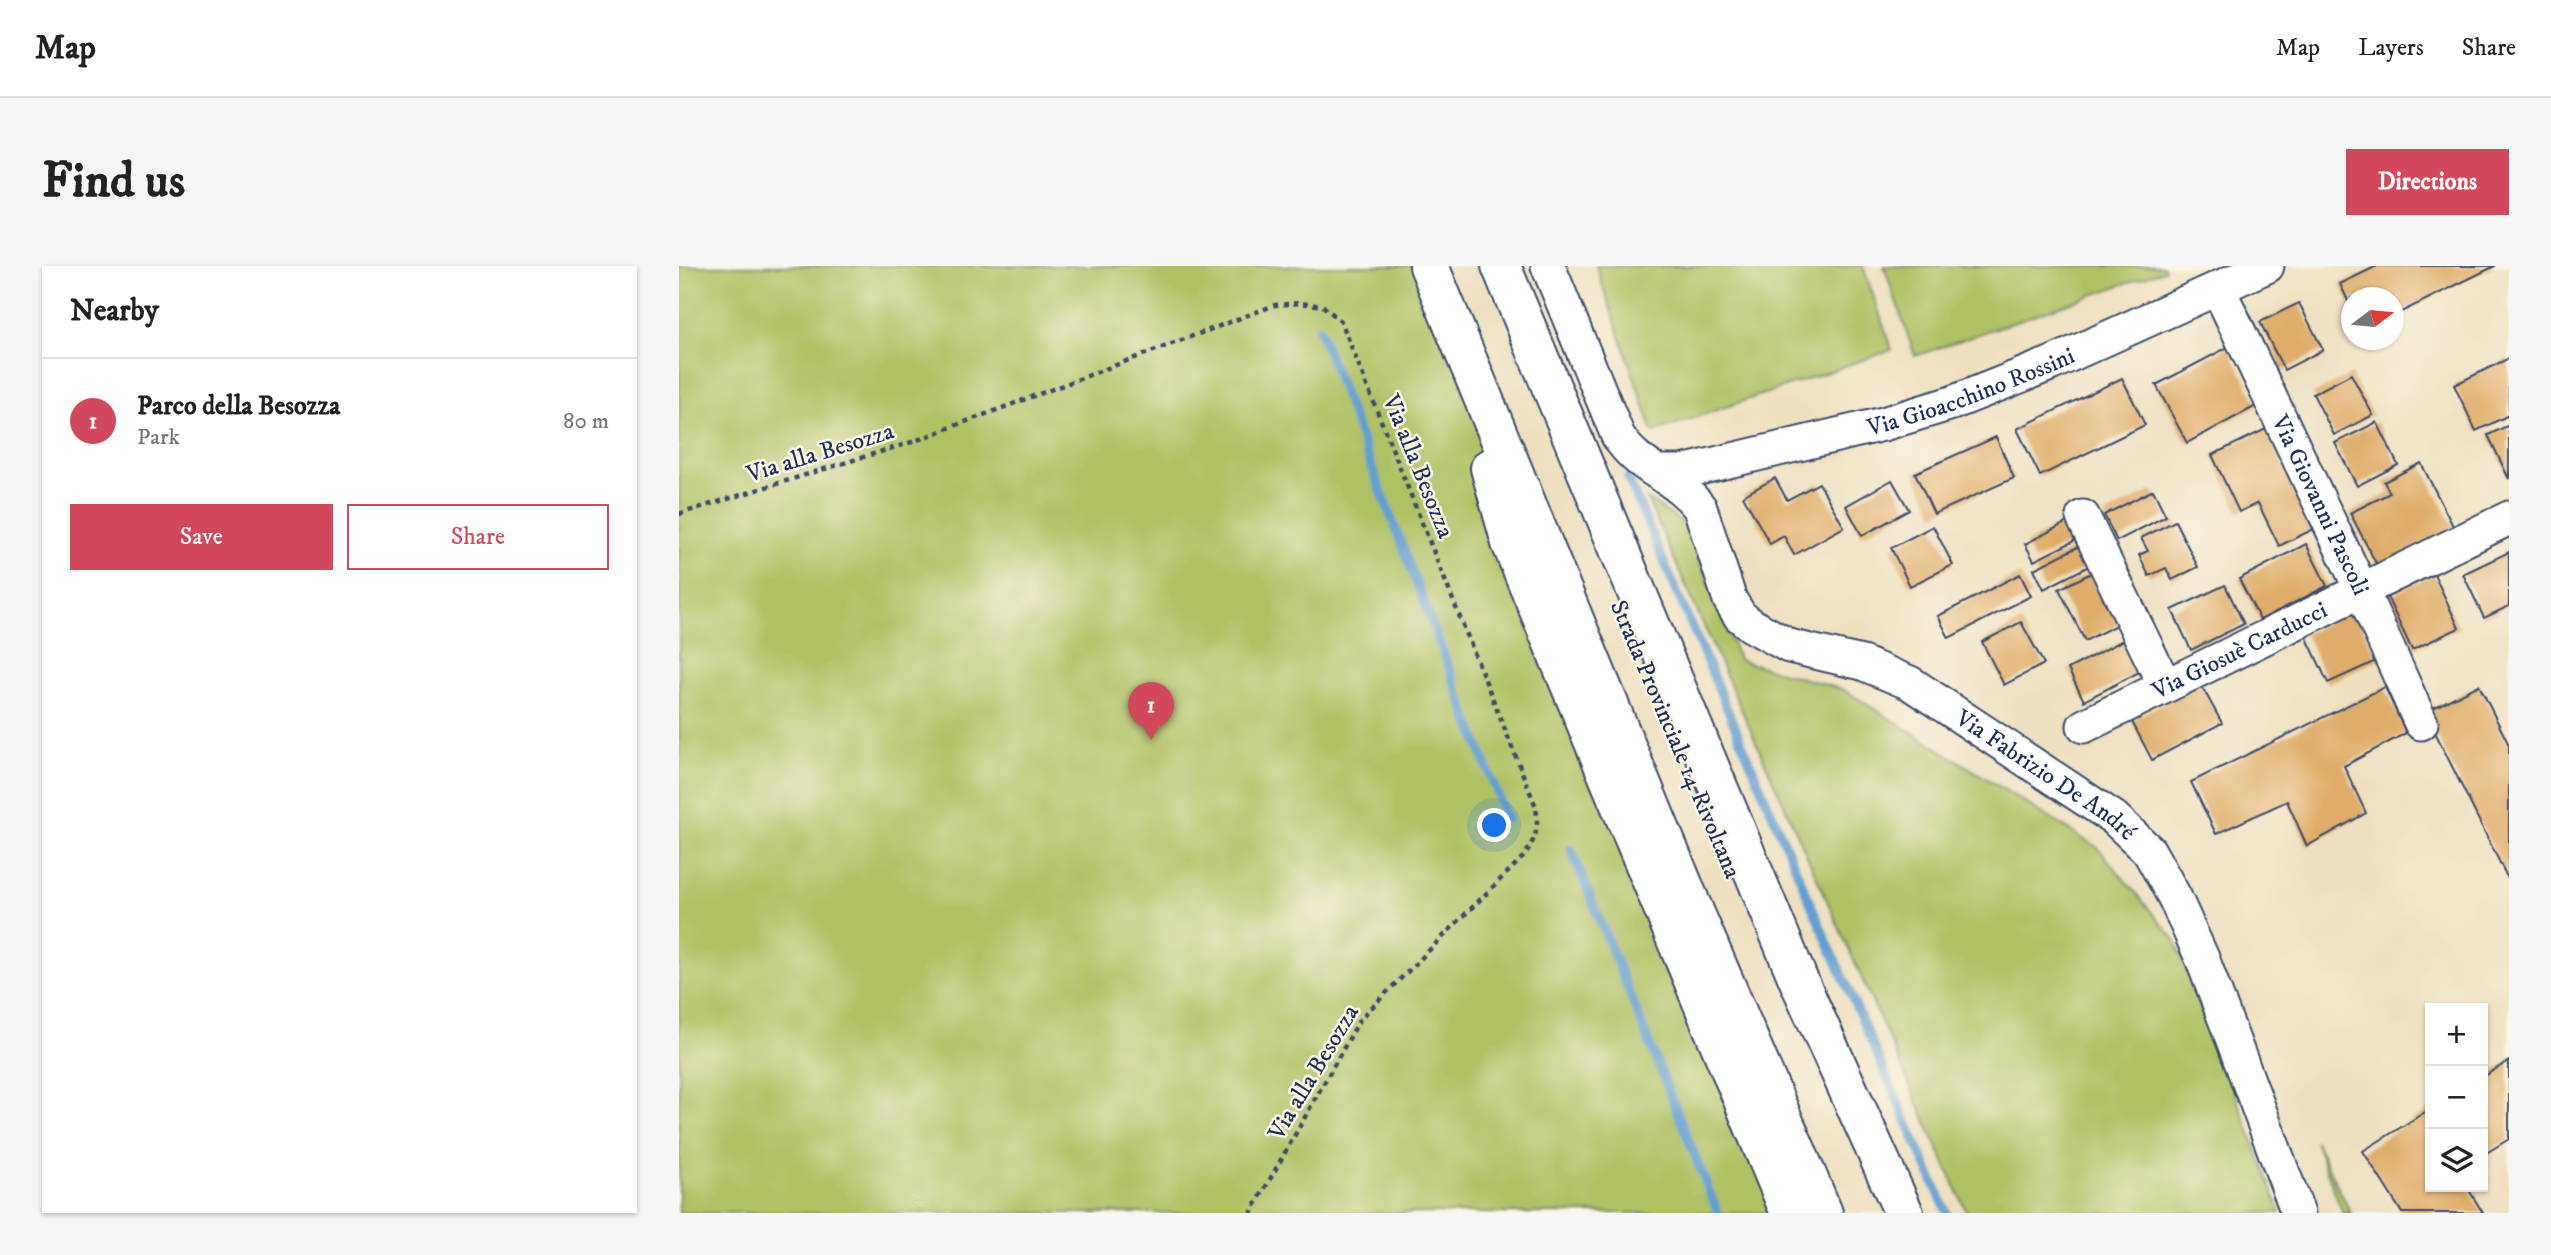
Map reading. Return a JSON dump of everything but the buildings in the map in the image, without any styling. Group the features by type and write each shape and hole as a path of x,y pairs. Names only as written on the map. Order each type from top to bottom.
{"highway":[{"name":"Strada Provinciale 14 Rivoltana","path":"1476,266 1876,1213"},
{"path":"1501,266 1798,979 1905,1213"},
{"name":"Strada Provinciale 14 Rivoltana","path":"1436,282 1686,891 1823,1213"},
{"path":"1436,282 1511,543 1790,1213"}],"street":[{"name":"Via Fabrizio De André","path":"1548,266 1618,436 1632,456 1683,489 1700,508 1730,600 1740,616 1789,646 1862,663 1910,683 2114,818 2144,845 2163,873 2202,958 2298,1213"},
{"name":"Via Gioacchino Rossini","path":"1658,472 1682,472 1930,411 2050,364 2267,266"},
{"name":"Via Giovanni Pascoli","path":"2218,288 2361,589 2421,723"},
{"path":"2083,517 2165,686"},
{"name":"Via Giosuè Carducci","path":"2084,726 2509,518"}],"path":[{"name":"Via alla Besozza","path":"679,514 912,442 1275,304 1323,306 1341,321 1537,807 1538,822 1535,841 1523,856 1360,1019 1251,1213"}],"green space":[{"path":"679,266 1426,266 1820,1213 679,1213"},
{"path":"1596,266 1863,266 1892,350 1653,432"},
{"path":"1884,266 2163,266 2165,270 1915,356"},
{"path":"1647,499 1686,525 1739,660 1844,690 2098,848 2175,940 2281,1213 1967,1213"},
{"path":"2315,1141 2351,1213 2343,1213"}],"waterway":[{"path":"1319,329 1507,819"},
{"path":"1628,478 1947,1213"},
{"path":"1571,849 1718,1213"}],"place":[{"name":"Parco della Besozza","path":"1151,740"}]}
